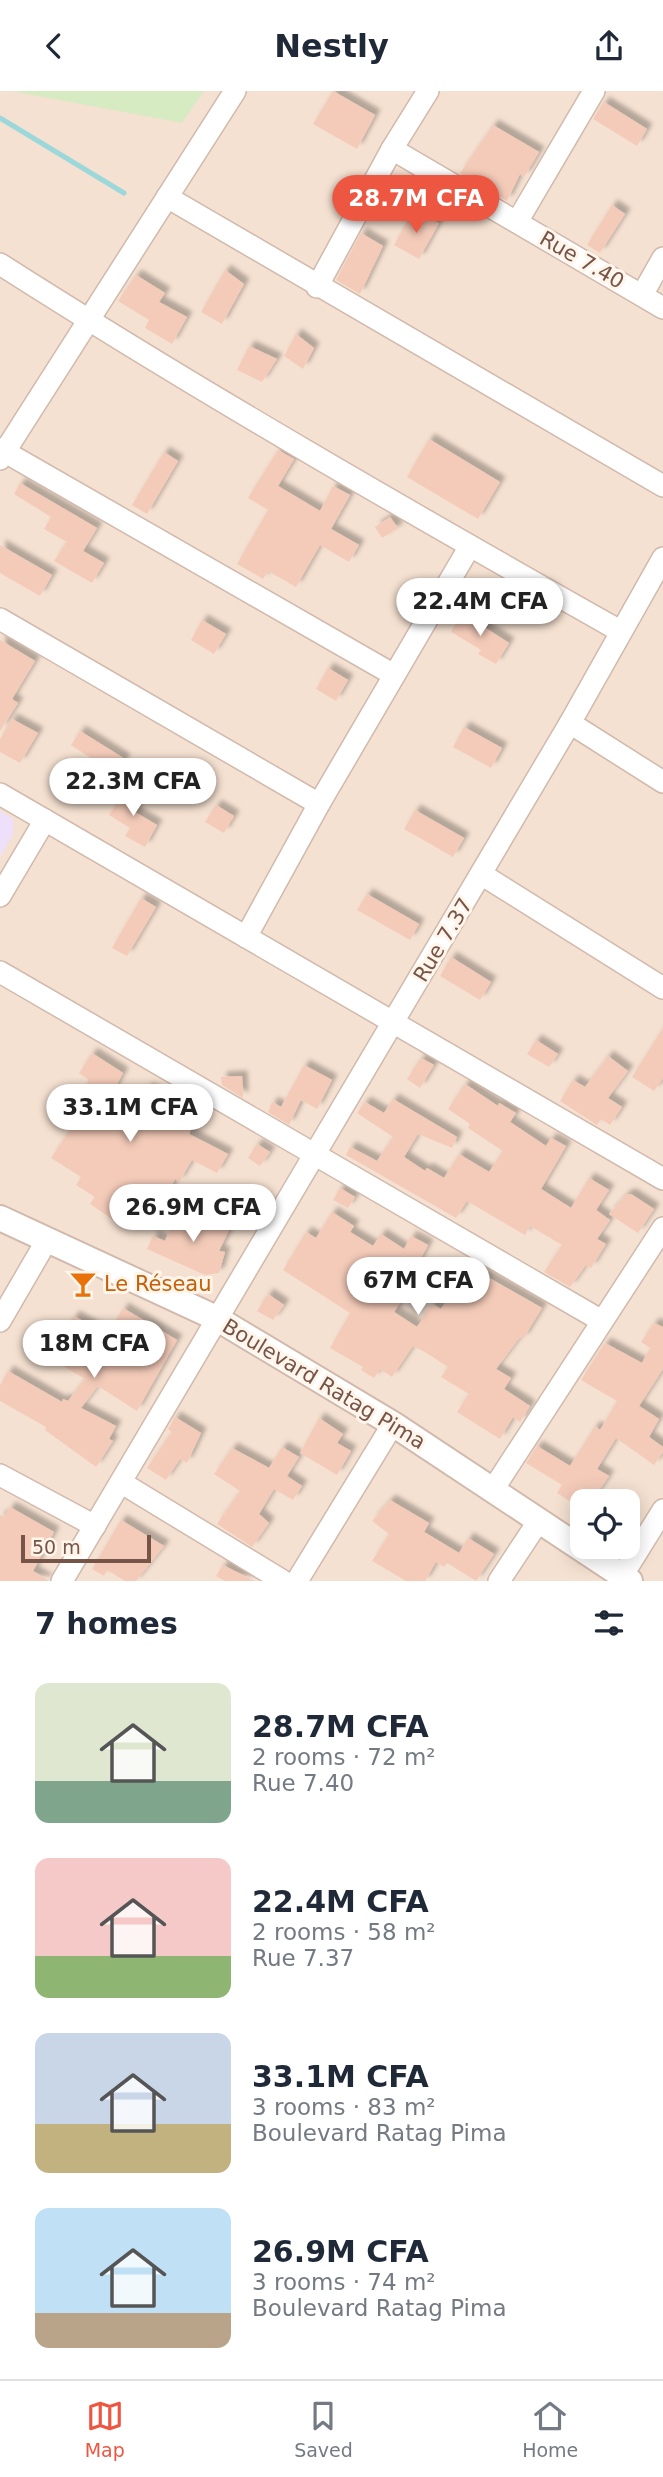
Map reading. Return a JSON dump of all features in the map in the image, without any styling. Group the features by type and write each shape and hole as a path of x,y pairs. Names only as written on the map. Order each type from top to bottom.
{"street":[{"path":"235,91 89,321 1,453 394,675"},
{"path":"317,287 392,149 428,91"},
{"path":"517,222 594,91"},
{"name":"Rue 7.40","path":"392,149 663,308"},
{"path":"167,197 317,287 663,486"},
{"path":"642,295 663,258"},
{"path":"0,264 89,321 470,546 620,631"},
{"path":"246,937 319,804 470,546"},
{"name":"Rue 7.37","path":"62,1581 216,1318 394,1023 570,723 663,558"},
{"path":"0,619 319,804"},
{"path":"570,723 663,782"},
{"path":"0,794 663,1179"},
{"path":"0,895 45,820"},
{"path":"481,874 663,988"},
{"path":"0,972 602,1321"},
{"name":"Boulevard Ratag Pima","path":"0,1218 216,1318 393,1424 626,1578"},
{"path":"492,1491 663,1228"},
{"path":"0,1321 47,1240"},
{"path":"297,1581 393,1424"},
{"path":"0,1475 95,1527"},
{"path":"121,1483 282,1581"},
{"path":"626,1578 663,1510"},
{"path":"499,1581 538,1522"}],"shaded area":[{"path":"0,91 663,91 663,1581 0,1581"},
{"path":"0,811 13,819 13,834 0,857"}],"green space":[{"path":"11,91 204,91 182,123"}],"building":[{"path":"333,91 375,115 357,149 313,124"},
{"path":"604,102 647,129 637,146 593,119"},
{"path":"493,125 539,152 524,177 520,174 507,201 460,173"},
{"path":"612,205 625,214 600,253 587,245"},
{"path":"413,211 439,223 419,259 394,245"},
{"path":"361,233 383,246 360,294 336,280"},
{"path":"225,270 244,284 222,324 201,312"},
{"path":"136,275 165,293 159,302 187,317 172,344 145,328 149,320 118,301"},
{"path":"296,334 314,348 303,369 284,356"},
{"path":"249,346 277,359 262,382 237,370"},
{"path":"429,439 500,482 478,519 407,477"},
{"path":"278,450 294,459 278,486 320,511 333,486 350,495 331,529 359,545 349,562 320,545 296,587 268,571 263,579 237,564 268,510 248,498"},
{"path":"164,452 178,461 147,514 132,505"},
{"path":"20,483 97,528 83,551 104,563 92,583 54,561 67,542 44,529 51,517 14,494"},
{"path":"390,517 398,528 382,538 375,527"},
{"path":"0,545 52,575 40,596 0,573"},
{"path":"462,613 509,643 496,664 478,654 481,650 451,632"},
{"path":"202,620 226,634 214,654 191,640"},
{"path":"0,640 35,661 12,699 18,703 0,731"},
{"path":"328,668 348,680 336,701 316,689"},
{"path":"12,719 38,733 20,763 0,752 0,739"},
{"path":"464,727 502,748 491,768 453,747"},
{"path":"80,731 125,759 116,775 71,745"},
{"path":"127,787 142,797 133,811 157,825 145,847 125,836 130,828 109,815"},
{"path":"216,805 234,816 224,833 205,822"},
{"path":"415,810 464,838 453,857 404,829"},
{"path":"367,894 419,924 410,940 357,910"},
{"path":"141,898 156,907 127,956 112,948"},
{"path":"451,957 491,982 480,1000 440,976"},
{"path":"663,1028 663,1078 654,1091 632,1077"},
{"path":"536,1040 558,1054 549,1067 527,1054"},
{"path":"92,1053 123,1073 106,1105 129,1119 147,1088 198,1111 189,1134 228,1154 217,1173 192,1160 179,1182 175,1179 161,1210 132,1197 115,1221 90,1204 95,1197 76,1185 81,1177 51,1158 78,1118 71,1114 89,1080 79,1073"},
{"path":"608,1056 628,1071 608,1098 622,1107 610,1125 601,1119 597,1125 560,1101 573,1080 585,1087"},
{"path":"421,1058 434,1065 420,1088 407,1079"},
{"path":"304,1065 332,1080 317,1109 301,1100 289,1125 268,1112 272,1102 281,1107"},
{"path":"242,1076 243,1098 222,1085 221,1077"},
{"path":"465,1084 498,1106 499,1103 516,1113 510,1122 546,1146 551,1138 566,1146 541,1189 571,1208 589,1178 609,1190 596,1210 610,1220 597,1239 606,1244 591,1268 586,1265 570,1287 544,1272 562,1245 530,1226 525,1235 467,1201 456,1218 346,1155 350,1147 377,1161 393,1137 357,1113 365,1102 384,1113 393,1099 457,1137 452,1148 418,1134 404,1157 425,1171 427,1168 444,1178 459,1154 489,1172 503,1151 468,1128 470,1124 448,1109"},
{"path":"257,1144 270,1152 260,1166 248,1158"},
{"path":"340,1188 355,1197 348,1208 333,1200"},
{"path":"631,1194 654,1209 638,1233 609,1214 626,1195"},
{"path":"177,1211 229,1230 219,1251 225,1252 219,1273 205,1275 147,1249 153,1236 165,1241"},
{"path":"332,1212 354,1226 350,1232 373,1246 381,1234 404,1249 411,1236 428,1245 413,1273 418,1276 394,1312 417,1327 432,1304 441,1309 470,1267 542,1308 523,1339 520,1337 496,1369 511,1378 504,1389 530,1406 520,1422 513,1417 500,1439 457,1412 469,1394 441,1377 448,1367 425,1352 413,1346 392,1377 380,1369 374,1378 361,1370 363,1367 330,1348 350,1313 283,1270 306,1232 316,1238"},
{"path":"268,1294 284,1305 273,1320 257,1311"},
{"path":"123,1308 177,1340 137,1411 98,1386 81,1408 116,1426 109,1439 113,1441 96,1467 45,1430 46,1427 0,1401 0,1385 8,1371 62,1402 63,1399 68,1401 85,1379 48,1357 74,1316 108,1335"},
{"path":"654,1323 663,1327 663,1369 639,1406 659,1419 649,1437 663,1447 663,1452 654,1465 616,1438 597,1469 609,1476 600,1489 570,1489 570,1502 557,1493 562,1485 526,1463 537,1446 570,1466 595,1426 600,1430 617,1401 581,1380 605,1343 642,1363 650,1348 641,1342"},
{"path":"175,1417 201,1433 187,1463 180,1459 166,1480 147,1468 172,1432 168,1429"},
{"path":"319,1418 343,1434 337,1443 351,1451 337,1475 300,1453"},
{"path":"282,1447 299,1457 287,1476 302,1486 293,1500 274,1489 259,1514 269,1523 252,1547 217,1524 240,1491 214,1474 232,1448 269,1468"},
{"path":"390,1500 429,1523 424,1532 459,1553 468,1538 494,1554 476,1581 447,1563 444,1567 436,1562 425,1581 406,1581 372,1561 389,1534 372,1521"},
{"path":"10,1507 54,1532 33,1571 49,1581 0,1581 0,1515 4,1517"},
{"path":"121,1520 164,1546 136,1581 125,1581 107,1570 104,1576 92,1569"},
{"path":"223,1565 254,1581 225,1581 216,1576"}],"waterway":[{"path":"0,118 124,193"}],"place":[{"name":"Le Réseau","path":"83,1284"}]}
